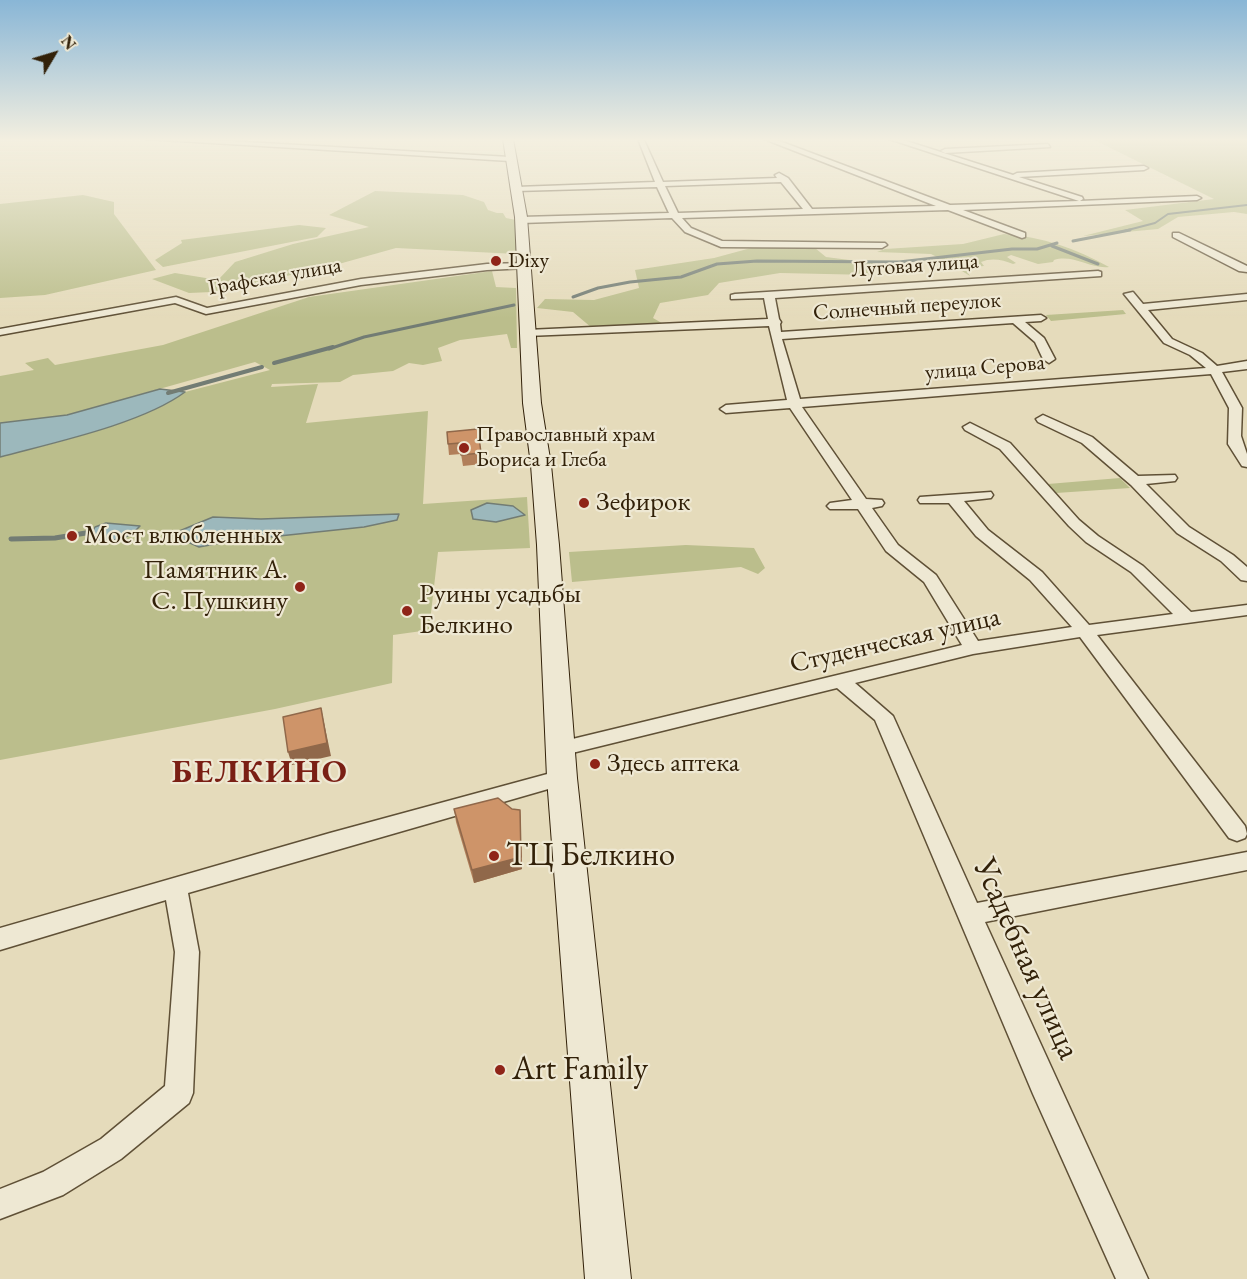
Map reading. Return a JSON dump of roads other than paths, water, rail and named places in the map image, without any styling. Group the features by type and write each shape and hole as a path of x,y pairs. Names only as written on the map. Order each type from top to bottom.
{"street":[{"path":"518,199 521,220 532,403 541,465 548,545 562,778 608,1279"},
{"path":"667,199 675,216 688,230 721,244 882,245"},
{"path":"799,199 809,211"},
{"path":"925,199 1022,235"},
{"path":"1079,199 1092,203"},
{"path":"521,220 1183,199"},
{"path":"1176,235 1242,269 1247,269"},
{"name":"Графская улица","path":"0,332 176,300 206,311 361,282 487,267 524,266"},
{"name":"Луговая улица","path":"735,297 1098,273"},
{"path":"1129,294 1169,341 1199,355 1215,370 1234,401 1237,420 1232,433 1234,445 1247,463"},
{"path":"769,295 795,405 860,505 892,548 930,579 973,648"},
{"path":"1142,307 1247,297"},
{"name":"Солнечный переулок","path":"776,329 1041,318"},
{"path":"1016,320 1040,340 1050,360 1069,382"},
{"path":"527,333 776,329"},
{"name":"улица Серова","path":"726,409 1215,370 1247,365"},
{"path":"1043,419 1087,440 1123,469 1132,481 1183,530 1227,558 1247,576"},
{"path":"970,427 1005,446 1036,491 1092,539 1137,568 1187,618"},
{"path":"1132,481 1170,478"},
{"path":"926,500 986,495"},
{"path":"953,498 982,533 1036,576 1085,631 1237,832"},
{"path":"834,506 877,503"},
{"name":"Студенческая улица","path":"560,749 973,648 1247,610"},
{"name":"Усадебная улица","path":"841,681 883,716 969,915 1132,1279"},
{"path":"0,939 341,838 562,778"},
{"path":"969,915 1246,863"},
{"path":"0,1204 52,1184 111,1149 179,1093 187,952 175,887"}],"water":[{"path":"160,389 185,392 145,414 121,423 0,457 0,423 67,415"},
{"path":"487,503 513,506 525,515 496,522 473,519 471,510"},
{"path":"399,514 397,520 364,527 232,541 199,547 181,539 177,532 213,517 261,519"},
{"path":"106,523 140,526 130,535 120,539 96,541 90,536 95,527"}],"waterway":[{"path":"1124,231 1155,223 1168,214 1247,205"},
{"path":"1073,241 1130,230"},
{"path":"573,297 598,288 630,282 681,277 717,264 757,261 899,262 1012,249 1037,249 1057,243"},
{"path":"1052,246 1098,264"},
{"path":"329,349 364,337 514,305"},
{"path":"274,363 333,347"},
{"path":"168,393 262,367"},
{"path":"11,539 55,538 92,532"}],"place":[{"name":"Dixy","path":"496,261"},
{"name":"Православный храм Бориса и Глеба","path":"464,448"},
{"name":"Зефирок","path":"584,503"},
{"name":"Мост влюбленных","path":"72,536"},
{"name":"Памятник А. С. Пушкину","path":"300,587"},
{"name":"Руины усадьбы Белкино","path":"407,611"},
{"name":"Здесь аптека","path":"595,764"},
{"name":"ТЦ Белкино","path":"494,856"},
{"name":"Art Family","path":"500,1070"}],"district":[{"name":"БЕЛКИНО","path":"260,773"}]}
